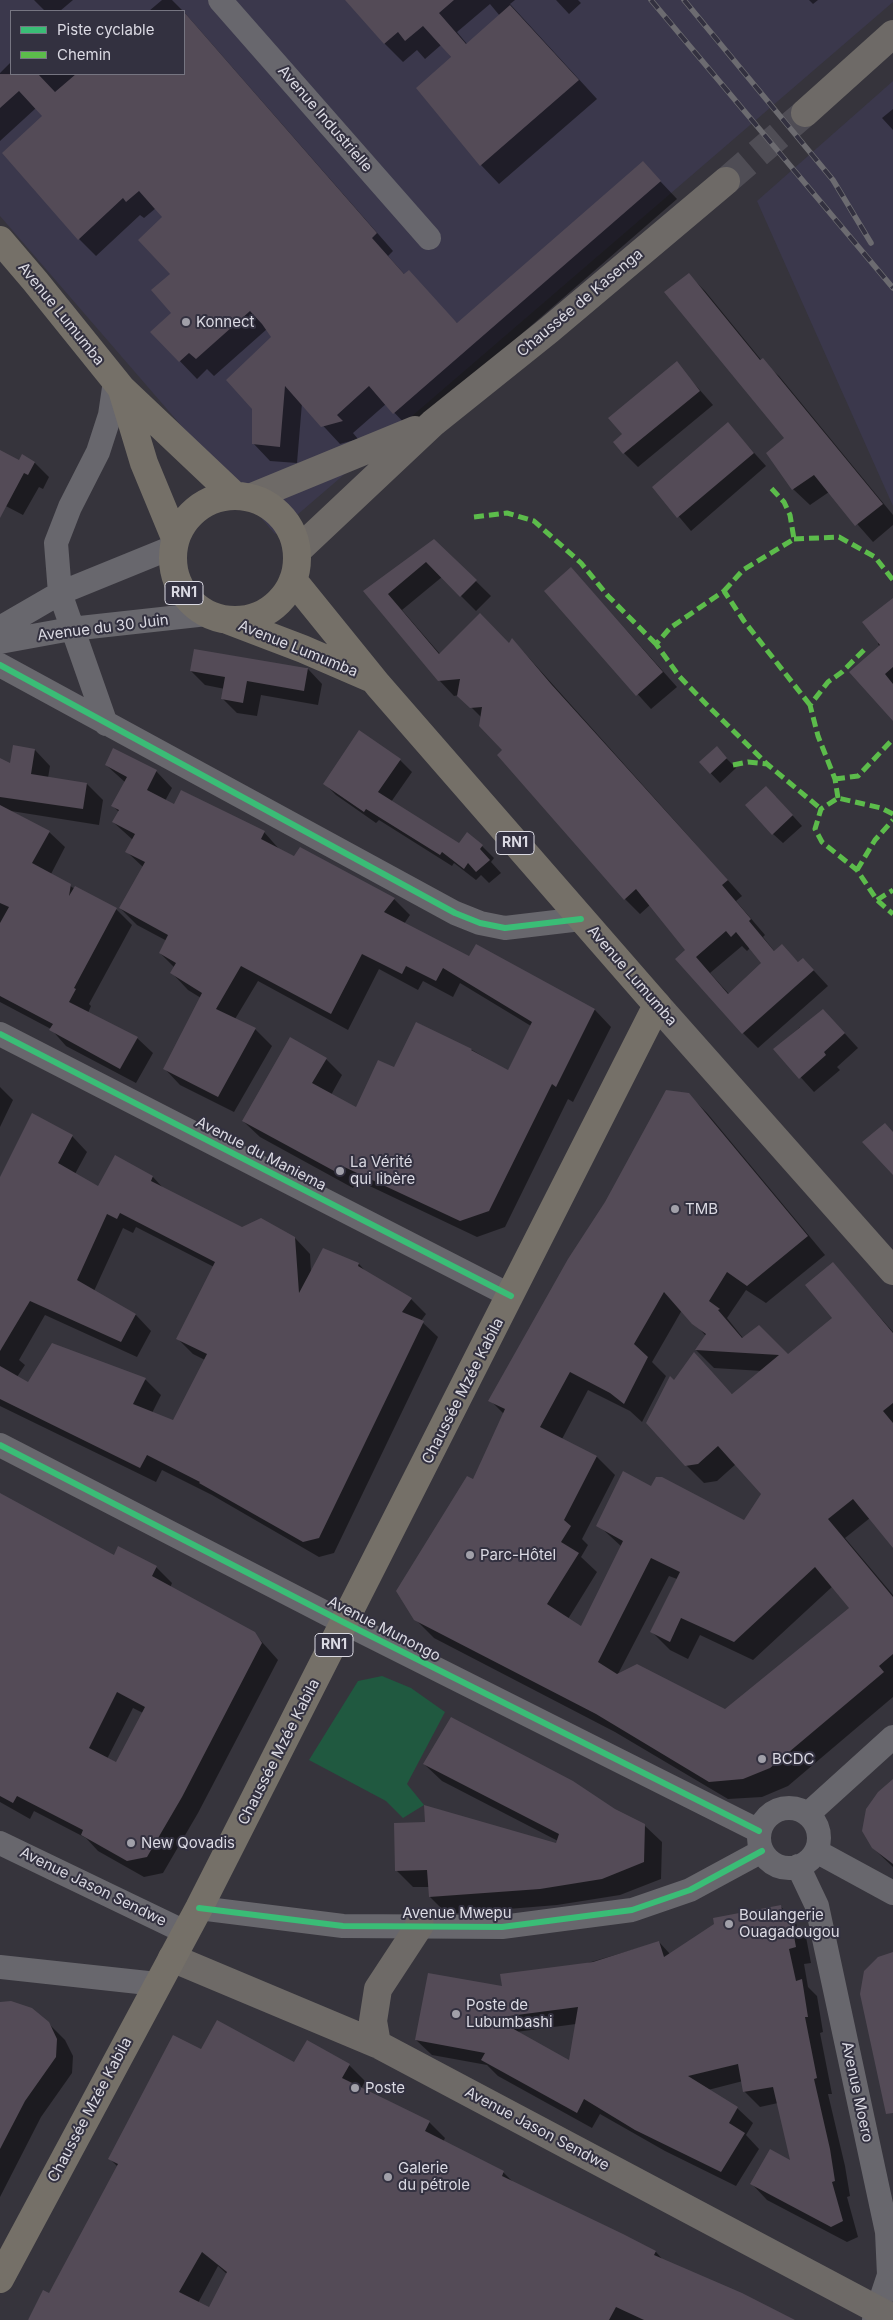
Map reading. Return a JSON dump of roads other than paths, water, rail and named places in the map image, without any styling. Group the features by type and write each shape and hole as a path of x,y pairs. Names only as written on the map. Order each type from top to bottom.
{"highway":[{"name":"Avenue Lumumba","path":"0,240 119,385 243,496 269,505 283,517 293,533 297,551 297,566 293,580 276,604 264,612 237,620 215,616"},
{"name":"Avenue Lumumba","path":"119,385 144,463 174,543 174,574 179,586 196,607 303,649 373,680"},
{"path":"174,543 184,521 198,507 215,499 243,496"},
{"name":"Avenue Lumumba","path":"293,580 373,680 657,1005"},
{"name":"Chaussée Mzée Kabila","path":"0,2279 199,1908 345,1624 657,1005"}],"main road":[{"path":"805,113 893,34"},
{"name":"Chaussée de Kasenga","path":"433,422 556,324 726,182"},
{"path":"243,496 433,422"},
{"path":"297,551 433,422"},
{"name":"Avenue Lumumba","path":"657,1005 893,1271"},
{"path":"377,2044 373,2021 378,1989 420,1925"},
{"name":"Avenue Jason Sendwe","path":"172,1958 377,2044 882,2316"}],"street":[{"name":"Avenue Industrielle","path":"220,0 429,238"},
{"path":"0,263 35,281"},
{"path":"106,724 60,593 56,567 56,543 70,507 98,452 119,385"},
{"path":"0,628 60,593 174,543"},
{"name":"Avenue du 30 Juin","path":"0,642 72,630 215,616"},
{"path":"0,665 455,913 480,923 505,928 581,918"},
{"name":"Avenue du Maniema","path":"0,1034 511,1296"},
{"name":"Avenue Munongo","path":"0,1446 760,1841"},
{"path":"808,1814 893,1737"},
{"path":"786,1807 798,1808 808,1814 818,1831 816,1851 808,1860 798,1866 787,1868 777,1865 760,1841 769,1816 786,1807"},
{"name":"Avenue Mwepu","path":"199,1908 342,1926 502,1927 632,1910 690,1890 760,1841"},
{"name":"Avenue Jason Sendwe","path":"0,1843 185,1932"},
{"path":"816,1851 893,1893"},
{"name":"Avenue Moero","path":"798,1866 817,1906 886,2232 889,2275 882,2316"},
{"path":"0,1967 157,1984"}],"tunnel":[{"path":"726,181 805,113"}],"railway":[{"path":"651,0 893,288"},
{"path":"684,0 833,180 871,243"}],"place":[{"name":"Konnect","path":"186,322"},
{"name":"La Vérité qui libère","path":"340,1171"},
{"name":"TMB","path":"675,1209"},
{"name":"Parc-Hôtel","path":"470,1555"},
{"name":"BCDC","path":"762,1759"},
{"name":"New Qovadis","path":"131,1843"},
{"name":"Boulangerie Ouagadougou","path":"729,1924"},
{"name":"Poste de Lubumbashi","path":"456,2014"},
{"name":"Poste","path":"355,2088"},
{"name":"Galerie du pétrole","path":"388,2177"}]}
